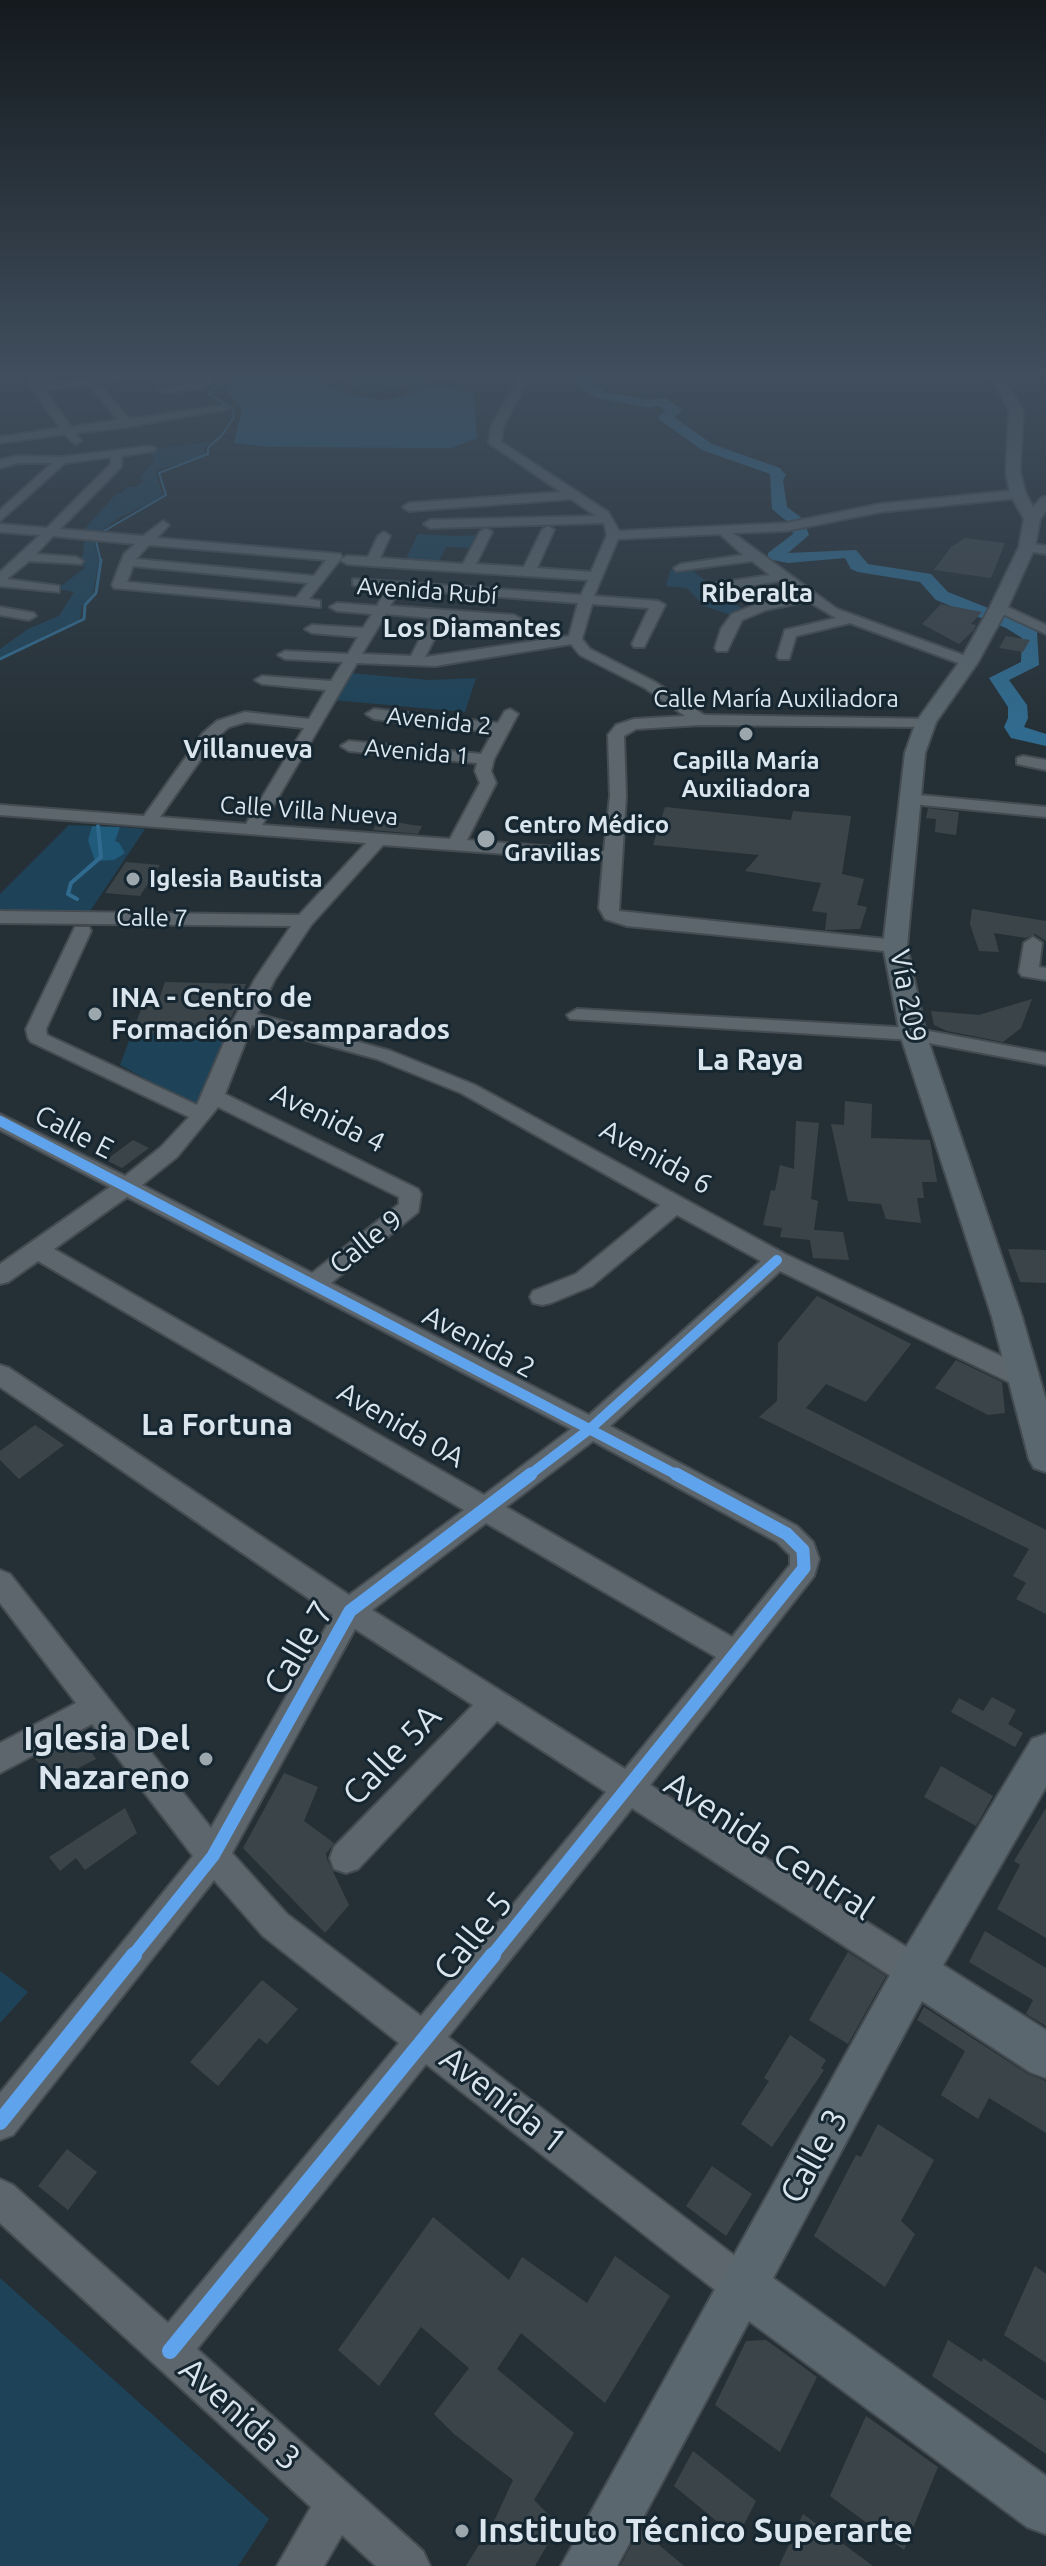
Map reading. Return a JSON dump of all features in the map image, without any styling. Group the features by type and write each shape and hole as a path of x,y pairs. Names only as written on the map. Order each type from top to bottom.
{"main road":[{"path":"1018,495 1032,519"},
{"path":"1021,495 1045,501"},
{"name":"Vía 209","path":"1045,501 1032,519 1027,547 995,613 969,662 926,722 915,753 895,946 913,1034 1026,1379 1046,1459"},
{"name":"Calle 3","path":"588,2566 915,1972 1046,1751"},
{"name":"Avenida Central","path":"915,1972 1046,2056"},
{"name":"Avenida 1","path":"742,2286 1046,2508"}],"street":[{"path":"0,517 24,495"},
{"path":"0,580 87,495"},
{"path":"409,507 573,495 611,526"},
{"path":"430,524 611,526 643,533 786,527 880,508 1011,495"},
{"path":"163,525 131,554 119,585 317,605"},
{"path":"575,639 611,526"},
{"path":"0,528 335,557 299,603"},
{"path":"204,545 220,530"},
{"path":"529,572 548,530"},
{"path":"725,530 754,557 808,597 847,620 969,662"},
{"path":"468,567 486,532"},
{"path":"262,551 278,534"},
{"path":"372,562 384,536"},
{"path":"1027,547 1046,550"},
{"path":"25,557 76,561"},
{"path":"681,568 754,557"},
{"path":"347,560 595,576"},
{"path":"128,562 318,580"},
{"path":"717,587 781,577"},
{"path":"0,580 54,589"},
{"path":"358,582 587,597 659,606 639,644"},
{"path":"250,831 396,585"},
{"path":"503,651 527,593"},
{"path":"722,648 728,629 737,617 762,607 808,597"},
{"name":"Avenida Rubí","path":"337,607 514,619"},
{"path":"0,611 29,616"},
{"path":"995,613 1046,630"},
{"path":"415,663 440,614"},
{"path":"784,656 790,633 847,620"},
{"path":"312,629 367,633"},
{"path":"285,655 415,663 575,639"},
{"path":"575,639 585,652 650,685 700,720"},
{"path":"262,680 336,686"},
{"name":"Avenida 2","path":"374,714 507,721 486,759"},
{"path":"148,822 209,736 223,724 245,717 314,724"},
{"path":"381,749 402,717"},
{"name":"Calle María Auxiliadora","path":"895,946 627,920 612,915 608,908 618,796 616,735 622,728 634,724 700,720 926,722"},
{"name":"Avenida 1","path":"349,746 486,759"},
{"path":"455,846 488,783 483,771 486,759"},
{"path":"1023,761 1046,765"},
{"path":"908,799 1046,812"},
{"name":"Calle Villa Nueva","path":"0,810 614,857"},
{"path":"0,1276 127,1186 169,1152 208,1106 245,1017 265,979 304,921 378,840"},
{"name":"Calle 7","path":"0,917 304,921"},
{"name":"Avenida 4","path":"82,931 36,1029 38,1038 406,1190 412,1198"},
{"path":"1033,943 1029,972 1046,974"},
{"path":"577,1015 913,1034 1046,1059"},
{"name":"Avenida 6","path":"245,1017 308,1032 419,1068 533,1123 777,1260 1026,1379"},
{"name":"Calle E","path":"0,1121 127,1186"},
{"name":"Avenida 2","path":"127,1186 591,1428 787,1534 803,1550"},
{"name":"Calle 9","path":"315,1283 410,1207 412,1198"},
{"path":"542,1297 584,1280 677,1203"},
{"name":"Avenida 0A","path":"37,1250 735,1653"},
{"name":"Calle 7","path":"0,2122 213,1856 350,1611 591,1428 777,1260"},
{"name":"Avenida Central","path":"0,1374 493,1705 915,1972"},
{"name":"Calle 5","path":"170,2351 425,2040 804,1568 803,1550"},
{"name":"Avenida 1","path":"0,1582 213,1856 275,1925 742,2286"},
{"name":"Calle 5A","path":"346,1858 493,1705"},
{"path":"0,1759 96,1707"},
{"name":"Avenida 3","path":"0,2198 408,2566"},
{"path":"299,2566 338,2503"}],"shaded area":[{"path":"115,495 163,495 118,518 100,532 83,531"},
{"path":"418,534 478,535 473,548 446,547 437,565 404,563"},
{"path":"84,540 94,540 99,561 93,593 82,606 80,619 0,657 0,649 28,629 59,616 74,592 57,589 86,567 73,565 83,555"},
{"path":"689,568 745,611 734,616 704,606 687,588 666,586 670,570"},
{"path":"350,673 429,680 476,678 465,712 333,700"},
{"path":"69,825 92,826 88,840 114,842 120,827 145,829 90,911 0,912 0,894"},
{"path":"92,826 120,827 115,841 125,853 114,860 95,861 88,840"},
{"path":"132,1033 225,1036 196,1106 120,1065"},
{"path":"0,1971 28,1992 0,2023"},
{"path":"0,2278 269,2519 238,2566 0,2566"}],"building":[{"path":"965,538 1005,543 991,578 934,570 951,547"},
{"path":"941,604 982,612 971,624 976,625 974,630 959,644 922,624"},
{"path":"1006,636 1030,640 1023,652 999,648"},
{"path":"665,807 791,820 793,811 851,816 842,874 864,879 857,905 867,907 860,929 825,930 827,913 812,911 821,883 745,871 759,855 653,845"},
{"path":"928,808 959,812 956,835 935,832 936,819 926,818"},
{"path":"379,819 422,826 418,834 373,830"},
{"name":"Iglesia Bautista","path":"126,862 160,865 140,896 105,893"},
{"path":"972,909 1046,921 1046,941 1035,934 1026,938 994,933 999,952 979,951 970,924"},
{"path":"165,982 246,984 223,1036 132,1033 144,1002 158,1002"},
{"path":"1032,999 1021,1028 1003,1042 947,1031 934,1025 931,1011 979,1015"},
{"path":"845,1101 872,1104 871,1138 930,1140 937,1182 922,1182 924,1198 917,1198 921,1223 886,1219 881,1204 848,1201 831,1124 844,1125"},
{"path":"796,1121 819,1123 811,1199 818,1201 814,1230 843,1232 849,1260 813,1258 810,1240 780,1237 782,1228 763,1225 780,1165 794,1169"},
{"path":"133,1140 149,1148 122,1168 106,1160"},
{"path":"1008,1249 1046,1250 1046,1283 1020,1282"},
{"path":"817,1296 911,1344 866,1402 826,1384 806,1408 1046,1530 1046,1614 1016,1599 1026,1583 1013,1576 1029,1549 759,1417 777,1401 778,1343"},
{"path":"956,1360 1002,1382 1005,1413 988,1415 935,1388"},
{"path":"35,1425 64,1445 19,1479 0,1460 0,1451"},
{"path":"992,1697 1016,1710 1008,1724 1023,1733 1015,1747 951,1712 959,1698 983,1711"},
{"path":"79,1734 96,1759 55,1780 35,1759"},
{"path":"941,1766 993,1796 976,1826 924,1797"},
{"path":"284,1773 318,1787 304,1821 334,1843 326,1854 327,1859 349,1905 325,1933 243,1848"},
{"path":"125,1808 137,1833 85,1870 76,1858 60,1871 49,1857"},
{"path":"1046,1808 1046,1938 997,1909 1020,1865 1014,1861"},
{"path":"985,1931 1046,1968 1046,2026 1026,2014 1033,2000 969,1962"},
{"path":"848,1952 886,1976 848,2044 809,2020"},
{"path":"262,1980 298,2009 267,2044 259,2038 218,2086 190,2062"},
{"path":"924,2007 1028,2074 1046,2081 1046,2133 989,2098 978,2119 941,2095 965,2051 917,2020"},
{"path":"790,2035 826,2060 821,2068 824,2070 772,2147 741,2124 769,2081 764,2078"},
{"path":"878,2124 934,2160 901,2221 915,2234 885,2287 814,2236 856,2155 861,2157"},
{"path":"67,2149 97,2172 68,2210 38,2186"},
{"path":"712,2166 752,2194 726,2236 686,2206"},
{"path":"433,2217 509,2280 522,2257 587,2303 615,2256 670,2296 605,2403 521,2333 497,2369 574,2433 534,2500 559,2525 535,2566 466,2566 495,2519 513,2480 454,2434 434,2414 469,2368 421,2327 379,2386 338,2350"},
{"path":"1035,2266 1046,2274 1046,2363 1004,2335"},
{"path":"766,2340 817,2377 780,2452 715,2405 746,2341"},
{"path":"948,2340 982,2362 983,2358 1046,2401 1046,2454 932,2376"},
{"path":"866,2416 938,2467 904,2550 830,2496"},
{"path":"693,2451 756,2501 737,2538 674,2486"},
{"path":"803,2514 873,2566 779,2566"},
{"path":"640,2529 684,2566 620,2566"}],"waterway":[{"path":"101,561 96,541 104,531 166,495"},
{"path":"778,495 780,509 797,522 801,535 774,556 788,558 850,553 857,565 864,568 925,578 942,596 1012,624 1031,636 1030,665 998,678 1008,697 1017,705 1018,718 1014,727 1018,734 1046,740"},
{"path":"0,659 84,619 85,605 96,593 101,561"},
{"path":"77,899 68,894 71,883 101,857 98,826"}],"cycle path":[{"path":"0,1121 591,1428 787,1534 803,1550 805,1559 804,1568 628,1789 170,2351"},
{"path":"0,2122 213,1856 350,1611 591,1428 777,1260"}],"place":[{"name":"Capilla María Auxiliadora","path":"746,734"},
{"name":"Centro Médico Gravilias","path":"486,839"},
{"name":"Iglesia Bautista","path":"133,879"},
{"name":"INA - Centro de Formación Desamparados","path":"95,1014"},
{"name":"Iglesia Del Nazareno","path":"206,1759"},
{"name":"Instituto Técnico Superarte","path":"462,2531"}],"district":[{"name":"Riberalta","path":"757,593"},
{"name":"Los Diamantes","path":"472,628"},
{"name":"Villanueva","path":"248,749"},
{"name":"La Raya","path":"750,1060"},
{"name":"La Fortuna","path":"217,1425"}]}
